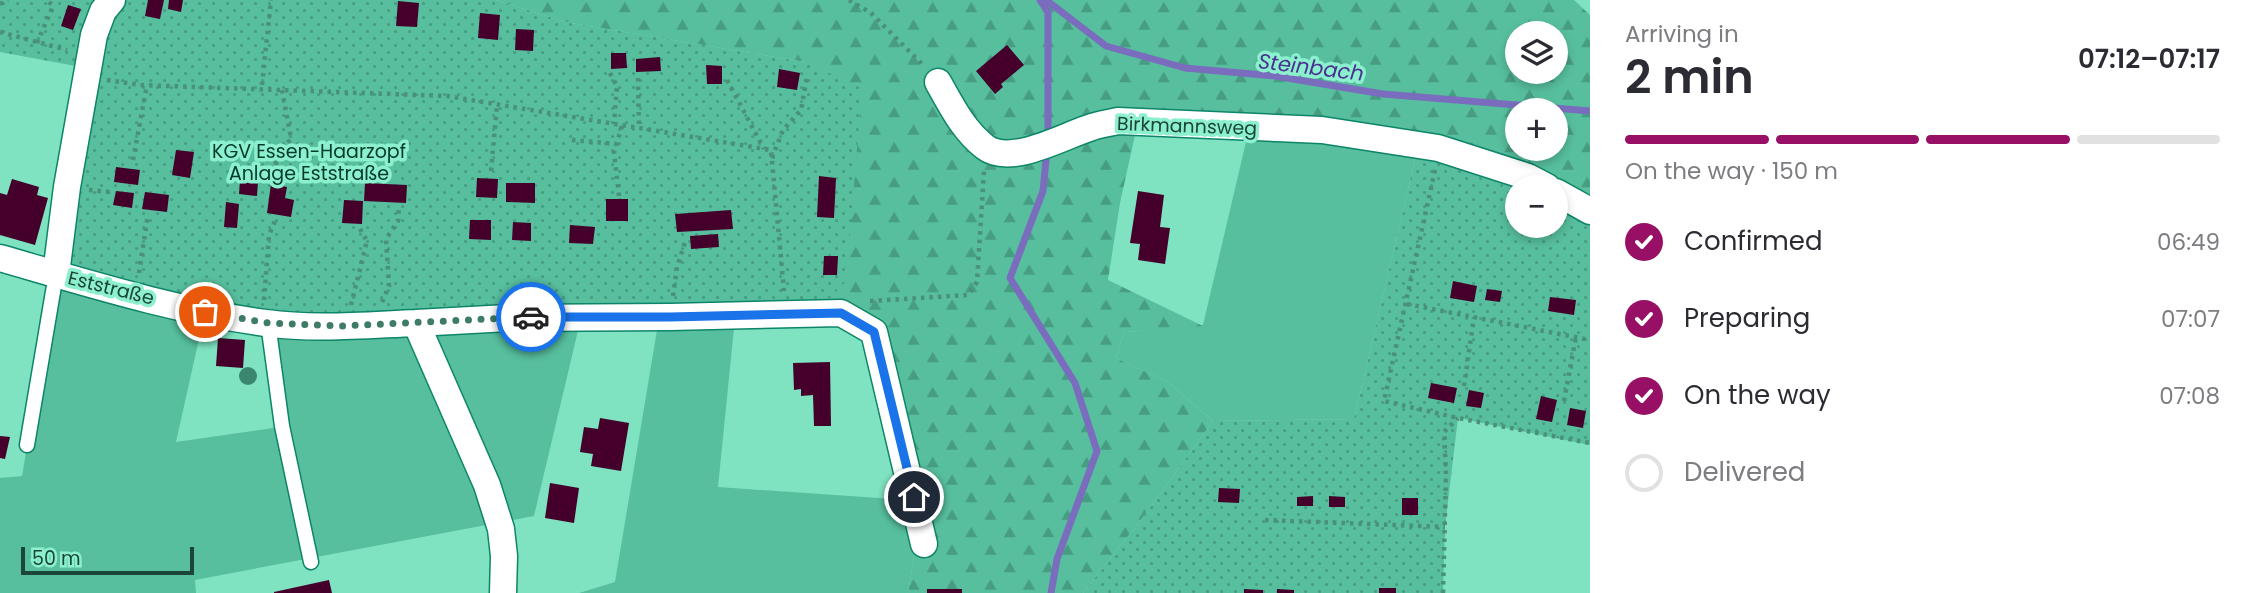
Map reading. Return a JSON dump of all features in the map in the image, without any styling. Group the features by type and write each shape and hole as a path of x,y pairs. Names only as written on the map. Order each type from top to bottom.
{"street":[{"name":"Eststraße","path":"56,274 67,187 94,35 103,11 112,0"},
{"path":"938,82 958,117 987,149"},
{"name":"Birkmannsweg","path":"987,149 1001,153 1019,152 1093,126 1118,121 1322,130 1438,148 1522,175"},
{"path":"1568,199 1590,211"},
{"name":"Eststraße","path":"0,258 205,312 265,323 346,326 508,318 841,313"},
{"path":"841,313 874,332 924,544"},
{"path":"416,323 494,507 501,529 504,556 503,593"}],"lane":[{"path":"27,445 56,274"},
{"path":"265,323 282,426 311,562"}],"path":[{"path":"0,4 8,0"},
{"path":"37,43 53,6 47,0"},
{"path":"262,85 271,0"},
{"path":"849,0 871,13 917,57 938,82"},
{"path":"0,32 37,43 88,65 107,80 147,85 447,96 771,150 785,314"},
{"path":"610,73 617,86 614,124"},
{"path":"772,159 783,130 800,110 807,77"},
{"path":"638,78 639,128"},
{"path":"727,80 764,149"},
{"path":"134,160 147,85"},
{"path":"266,179 291,138 282,90"},
{"path":"491,171 497,105"},
{"path":"619,196 614,152 622,126"},
{"path":"572,140 616,144"},
{"path":"841,313 855,303 968,295 977,282 980,206 987,149"},
{"path":"1434,175 1384,401 1590,443"},
{"path":"372,325 389,286 386,239 398,220 399,206"},
{"path":"135,294 148,214"},
{"path":"265,323 269,235 275,221"},
{"path":"346,326 367,241 359,227"},
{"path":"670,317 677,267 686,239"},
{"path":"1406,304 1590,340"},
{"path":"1464,386 1474,317"},
{"path":"1564,401 1576,337"},
{"path":"1443,593 1444,432 1458,418"},
{"path":"1265,520 1445,527"}],"green space":[{"path":"0,0 110,0 86,68 0,52"},
{"name":"KGV Essen-Haarzopf Anlage Eststraße","path":"113,0 496,0 565,22 805,62 862,88 846,281 813,316 342,325 57,273"},
{"path":"496,0 1574,0 1590,15 1590,208 1568,199 1568,175 1508,175 1438,147 1139,123 968,151 970,153 1137,126 1120,203 1108,280 1203,326 1124,332 1116,358 1168,382 1213,421 1141,520 1083,593 908,593 923,501 875,332 813,316 805,62 565,22"},
{"path":"1249,129 1418,147 1354,419 1213,421 1168,382 1116,358 1124,332 1203,325"},
{"path":"1418,147 1505,182 1505,238 1568,238 1568,201 1590,213 1590,445 1458,418 1445,527 1443,593 1083,593 1141,520 1213,421 1354,419"},
{"path":"56,275 205,312 176,442 281,427 268,324 581,318 534,516 195,580 196,593 0,593 0,478 22,476"},
{"path":"659,318 735,318 718,487 923,501 908,593 579,593 615,582"}],"building":[{"path":"148,0 164,0 160,19 145,16"},
{"path":"169,0 183,0 181,12 168,9"},
{"path":"398,1 419,3 417,27 396,26"},
{"path":"68,5 81,9 73,30 61,26"},
{"path":"480,13 500,15 498,40 478,38"},
{"path":"516,29 534,30 533,51 515,50"},
{"path":"1007,45 1024,65 1001,84 1003,87 995,94 976,71"},
{"path":"611,53 626,53 627,68 611,69"},
{"path":"660,57 661,71 636,72 636,59"},
{"path":"706,65 722,66 722,84 707,84"},
{"path":"779,69 800,73 797,90 777,87"},
{"path":"176,150 194,152 190,178 172,175"},
{"path":"116,167 140,170 138,185 114,182"},
{"path":"819,176 836,178 834,218 817,217"},
{"path":"477,178 498,179 497,198 476,197"},
{"path":"12,179 39,187 37,195 48,198 35,245 0,235 0,193 7,195"},
{"path":"240,180 258,181 257,196 239,194"},
{"path":"365,183 407,185 406,203 364,201"},
{"path":"506,183 535,183 535,203 506,202"},
{"path":"271,184 287,187 285,198 294,200 291,217 267,213"},
{"path":"116,191 134,193 132,208 113,205"},
{"path":"1138,191 1164,195 1160,227 1170,228 1165,264 1138,260 1140,244 1130,243"},
{"path":"145,192 169,195 167,212 142,209"},
{"path":"606,199 628,199 628,221 606,221"},
{"path":"344,200 363,201 362,224 342,223"},
{"path":"226,202 239,204 237,228 224,227"},
{"path":"731,210 733,229 677,232 675,214"},
{"path":"470,220 491,220 491,240 469,239"},
{"path":"513,222 531,223 531,241 512,240"},
{"path":"570,225 595,227 593,244 569,243"},
{"path":"718,234 719,247 691,249 690,236"},
{"path":"824,256 838,256 837,275 823,275"},
{"path":"1453,281 1477,286 1474,302 1450,298"},
{"path":"1487,289 1502,291 1500,302 1485,300"},
{"path":"1550,297 1576,300 1574,315 1548,311"},
{"path":"218,338 245,340 243,368 216,366"},
{"path":"830,362 831,426 814,426 813,395 801,396 801,389 794,390 793,363"},
{"path":"1431,383 1457,388 1454,403 1428,398"},
{"path":"1469,390 1484,393 1481,408 1466,406"},
{"path":"1541,396 1557,400 1552,422 1536,419"},
{"path":"1570,408 1586,411 1583,428 1567,425"},
{"path":"600,418 629,423 621,471 591,466 593,454 580,452 584,427 598,429"},
{"path":"0,436 10,437 5,459 0,458"},
{"path":"550,483 579,488 574,523 545,518"},
{"path":"1219,488 1240,489 1239,503 1218,502"},
{"path":"1313,496 1313,506 1297,506 1297,497"},
{"path":"1329,496 1345,497 1345,507 1329,507"},
{"path":"1402,498 1418,498 1418,515 1402,515"},
{"path":"329,580 332,593 274,593 274,592"},
{"path":"1379,588 1396,588 1396,593 1379,593"},
{"path":"927,589 962,589 962,593 927,593"},
{"path":"1244,589 1263,590 1263,593 1244,593"},
{"path":"1277,589 1294,590 1294,593 1277,593"}],"waterway":[{"path":"1040,0 1048,12 1048,138"},
{"name":"Steinbach","path":"1046,0 1106,46 1185,68 1275,76 1383,94 1590,111"},
{"path":"1047,150 1043,191 1010,278 1075,383 1097,451 1057,559 1051,593"}],"way so far":[{"path":"205,312 268,323 341,326 531,317"}],"route":[{"path":"531,317 841,313 874,332 914,497"}]}
